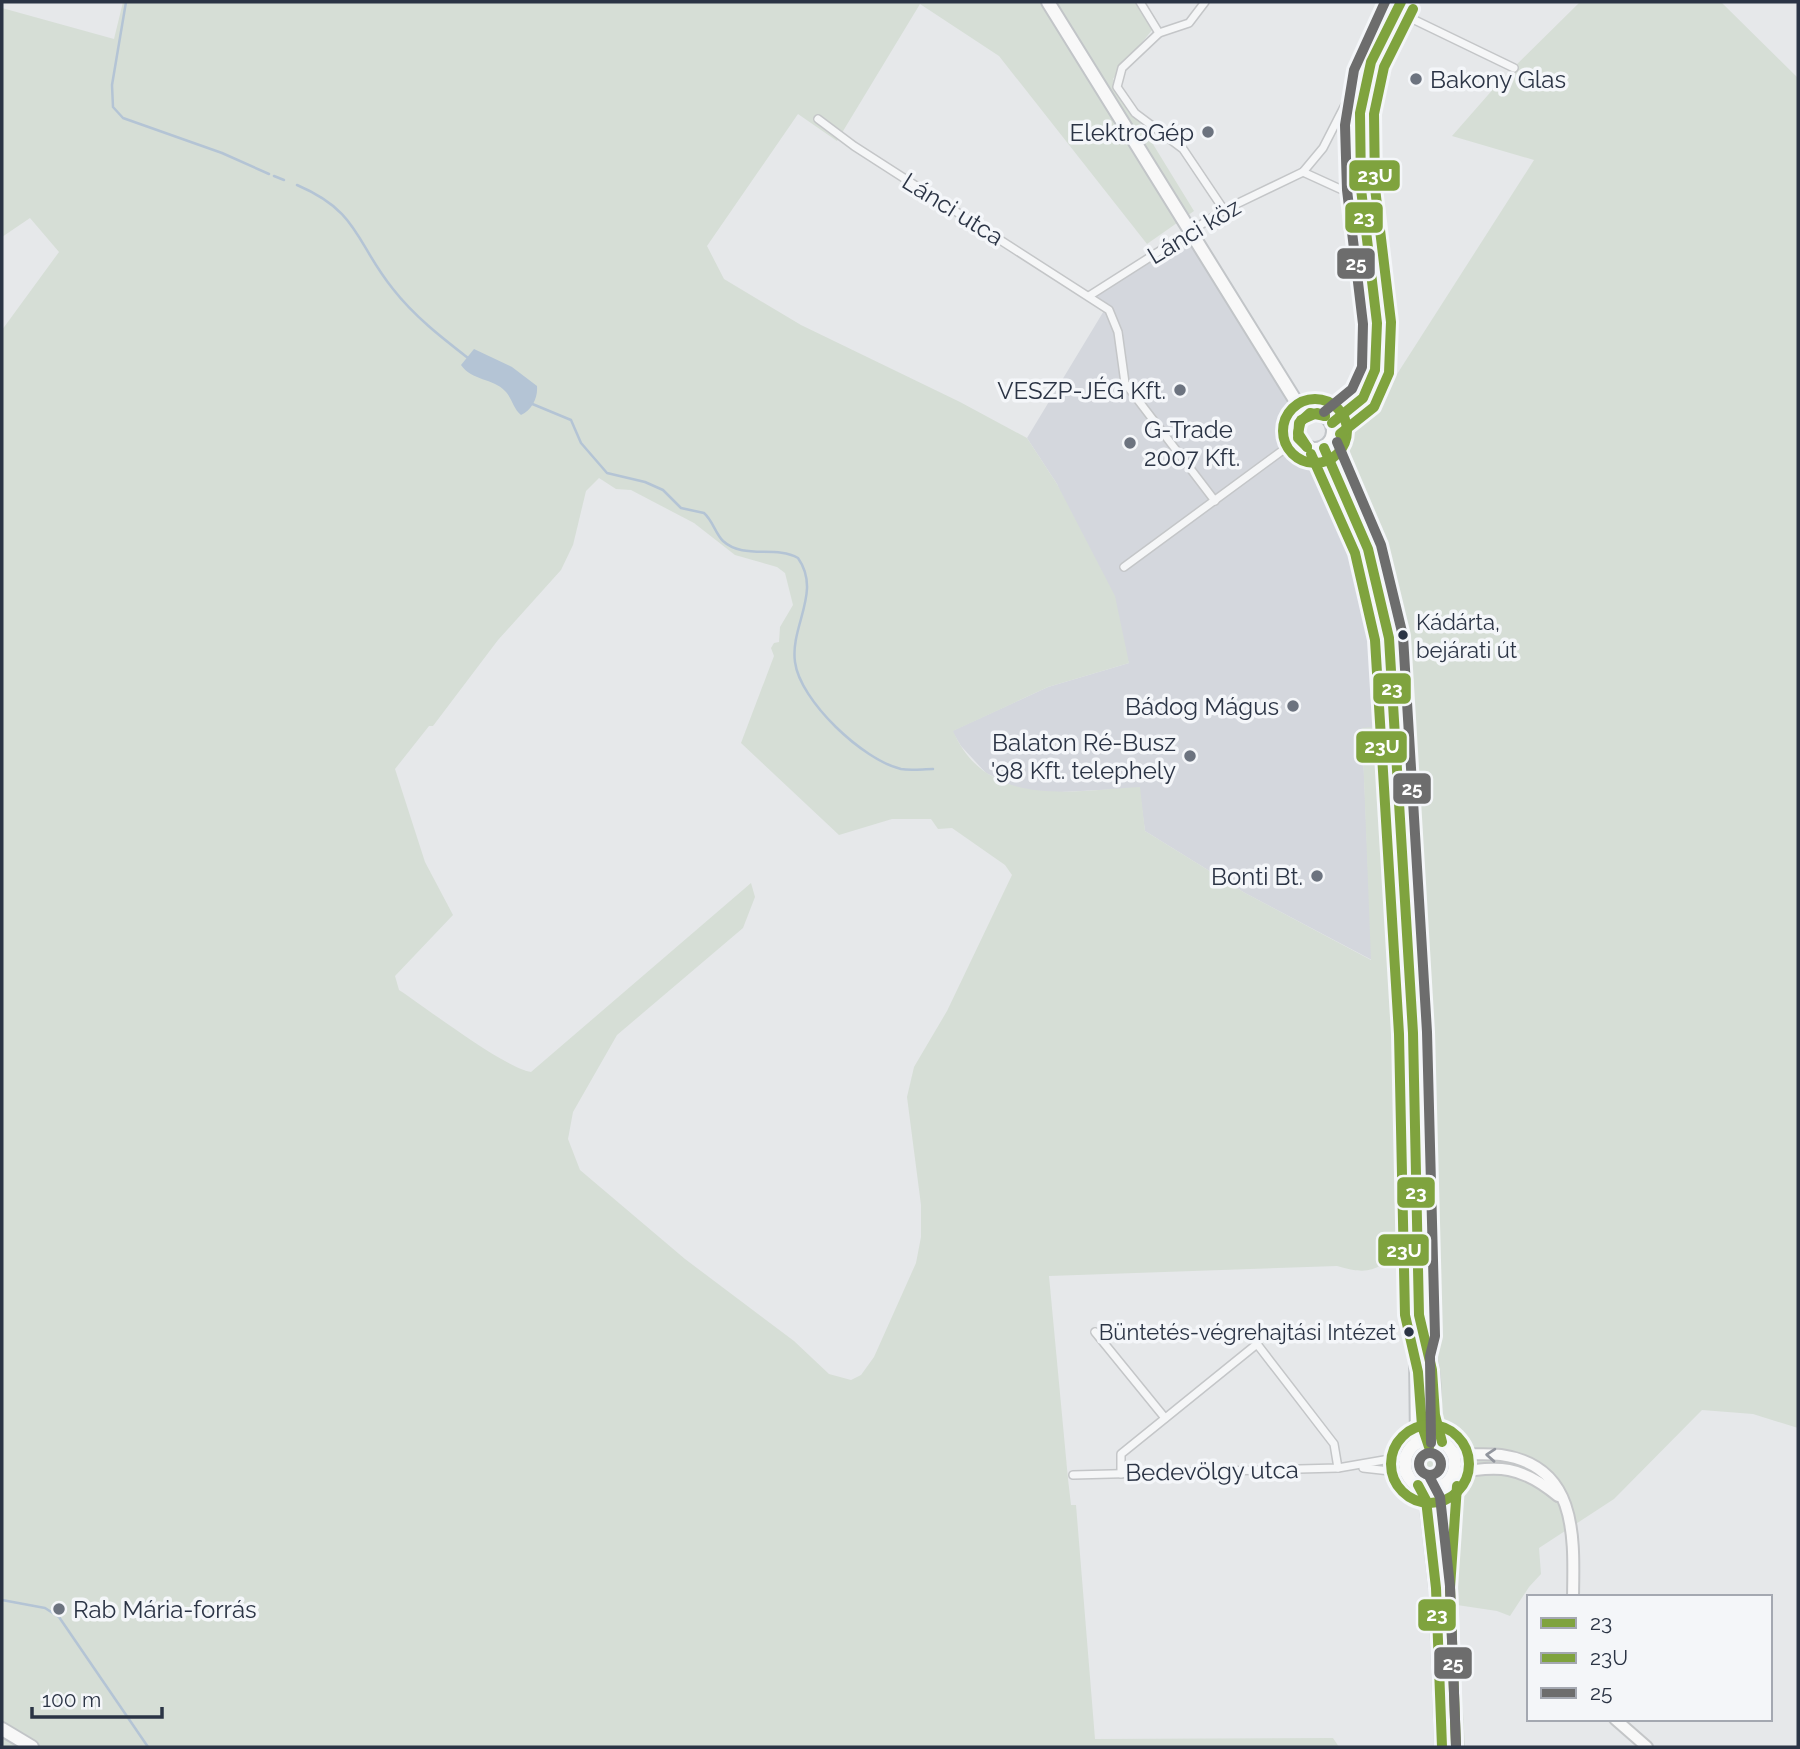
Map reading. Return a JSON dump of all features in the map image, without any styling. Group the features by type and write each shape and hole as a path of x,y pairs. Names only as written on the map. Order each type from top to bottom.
{"main road":[{"path":"1048,2 1305,416"},
{"path":"1322,414 1332,423 1333,436 1324,447 1308,448 1298,439 1297,427 1305,416 1322,414"},
{"path":"1324,447 1368,549 1389,638 1413,1033 1421,1335 1416,1354 1417,1443"},
{"path":"1419,1485 1431,1488 1443,1485 1453,1474 1455,1460 1452,1452 1442,1442 1435,1425 1432,1369 1421,1335"},
{"path":"1442,1442 1429,1439 1417,1443 1407,1456 1408,1473 1419,1485 1426,1500 1436,1588 1442,1747"},
{"path":"1436,1588 1443,1485"},
{"path":"2,1729 32,1747"}],"street":[{"path":"1140,2 1159,33"},
{"path":"1205,2 1189,23 1159,33 1122,68 1117,87 1135,113 1183,149 1224,211"},
{"path":"1332,423 1364,397 1371,387 1377,364 1372,277 1359,150 1362,93 1375,52 1396,5 1514,68"},
{"path":"1362,93 1351,98 1345,105 1323,148 1303,172 1362,198"},
{"name":"Lánci utca","path":"818,119 854,146 1109,310 1115,320 1125,383 1214,501"},
{"name":"Lánci köz","path":"1090,296 1224,211 1303,172"},
{"path":"1124,567 1298,439"},
{"path":"1095,1332 1165,1418"},
{"path":"1121,1474 1121,1454 1257,1344 1334,1444 1338,1468"},
{"path":"1452,1452 1501,1455 1520,1460 1544,1472 1555,1483 1573,1527 1573,1595"},
{"name":"Bedevölgy utca","path":"1073,1475 1338,1468 1407,1456"},
{"name":"Bedevölgy utca","path":"1352,1467 1408,1473"},
{"path":"1453,1474 1497,1468 1521,1471 1560,1498"},
{"path":"1617,1721 1647,1747"}],"shaded area":[{"path":"123,2 1135,2 1152,30 1113,79 1194,211 1147,244 999,56 920,4 837,141 798,114 707,246 724,279 801,325 960,402 1027,438 1057,484 1115,596 1129,663 1048,687 953,731 968,756 987,773 1009,784 1033,790 1059,792 1140,787 1145,831 1245,893 1371,960 1362,728 1383,726 1375,645 1368,603 1359,591 1361,570 1307,448 1318,450 1337,439 1392,382 1534,160 1452,136 1502,79 1580,2 1721,2 1798,78 1798,1428 1753,1414 1702,1410 1614,1499 1539,1548 1541,1574 1510,1616 1497,1611 1457,1605 1465,1747 1444,1747 1425,1462 1420,1249 1402,1248 1380,1266 1366,1270 1337,1266 1049,1276 1071,1505 1076,1505 1095,1739 1333,1738 1339,1747 2,1747 2,330 59,252 30,218 2,237 2,8 114,39","holes":["599,478 616,489 631,490 694,523 735,555 777,567 785,573 793,605 780,627 779,642 774,643 771,648 774,656 741,743 839,835 892,819 931,819 938,829 952,828 1005,865 1012,875 947,1011 914,1067 907,1097 921,1205 921,1237 916,1263 874,1357 861,1375 851,1380 829,1374 794,1341 685,1259 580,1170 568,1139 573,1112 617,1035 743,928 755,897 751,883 531,1072 485,1049 399,990 395,976 453,915 425,862 395,769 429,726 433,726 498,640 561,570 573,545 586,491"]},
{"path":"1189,234 1304,416 1297,426 1298,438 1307,448 1361,570 1359,591 1368,603 1383,727 1362,729 1372,960 1245,893 1145,831 1139,788 1041,793 1012,786 986,773 961,746 952,731 1048,687 1129,663 1057,484 1027,438 1105,309 1091,296"}],"water":[{"path":"474,349 512,367 537,386 535,399 528,410 521,415 500,387 471,374 461,365"}],"waterway":[{"path":"126,2 112,85 113,107 123,118 222,153 269,174"},
{"path":"274,176 284,180"},
{"path":"297,185 318,195 345,217 401,299 428,326 468,358"},
{"path":"530,403 571,420 581,443 607,473 645,482 663,490 681,508 704,513 720,538 731,547 789,554 798,558 805,571 807,584 797,635 795,662 808,694 836,727 869,754 901,769 933,769"},
{"path":"2,1600 45,1608 59,1617 148,1747"}],"transit line":[{"name":"25","path":"1324,412 1352,389 1362,367 1363,324 1347,190 1345,125 1354,70 1385,2"},
{"name":"23","path":"1332,423 1363,398 1375,370 1377,323 1361,189 1360,113 1371,62 1401,2"},
{"name":"23U","path":"1340,434 1374,407 1389,373 1391,322 1375,188 1374,114 1384,67 1413,9"},
{"name":"23U","path":"1309,399 1321,399 1338,408 1345,419 1347,431 1345,443 1338,454 1321,463 1309,463 1297,458 1288,449 1283,437 1283,425 1288,413 1297,404 1309,399"},
{"name":"23","path":"1307,447 1298,438 1299,423 1310,413 1325,416"},
{"name":"23","path":"1307,447 1298,433 1301,420 1317,413 1325,416"},
{"name":"25","path":"1337,442 1381,545 1403,636 1427,1032 1435,1336 1430,1356 1431,1443"},
{"name":"23","path":"1324,448 1368,549 1389,638 1413,1033 1419,1315 1432,1370 1435,1415 1442,1442"},
{"name":"23U","path":"1311,454 1355,553 1375,640 1399,1034 1405,1315 1418,1372 1422,1426 1429,1447"},
{"name":"23U","path":"1430,1425 1445,1428 1457,1437 1466,1449 1469,1464 1466,1479 1457,1491 1445,1500 1430,1503 1415,1500 1403,1491 1394,1479 1391,1464 1394,1449 1403,1437 1415,1428 1430,1425"},
{"name":"25","path":"1430,1453 1440,1460 1441,1464 1434,1474 1430,1475 1420,1468 1419,1464 1426,1454 1430,1453"},
{"name":"25","path":"1430,1478 1440,1497 1450,1586 1456,1746"},
{"name":"23","path":"1418,1485 1426,1500 1436,1588 1442,1747"},
{"name":"23U","path":"1456,1746 1450,1588 1457,1486"}],"place":[{"name":"Bakony Glas","path":"1416,79"},
{"name":"ElektroGép","path":"1208,132"},
{"name":"VESZP-JÉG Kft.","path":"1180,390"},
{"name":"G-Trade 2007 Kft.","path":"1130,443"},
{"name":"Kádárta, bejárati út","path":"1403,635"},
{"name":"Bádog Mágus","path":"1293,706"},
{"name":"Balaton Ré-Busz '98 Kft. telephely","path":"1190,756"},
{"name":"Bonti Bt.","path":"1317,876"},
{"name":"Büntetés-végrehajtási Intézet","path":"1409,1332"},
{"name":"Rab Mária-forrás","path":"59,1609"}]}
